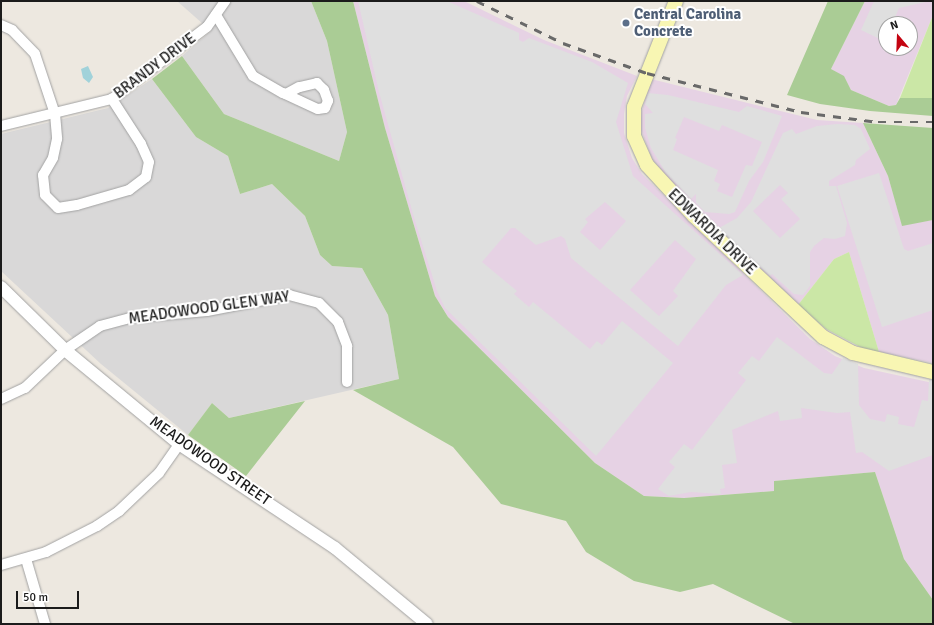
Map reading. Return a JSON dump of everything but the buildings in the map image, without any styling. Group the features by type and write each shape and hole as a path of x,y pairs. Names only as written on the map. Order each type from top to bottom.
{"main road":[{"name":"EDWARDIA DRIVE","path":"676,1 634,107 634,136 647,165 694,216 823,337 853,353 933,372"}],"street":[{"name":"BRANDY DRIVE","path":"1,126 112,99 207,27 225,1"},
{"path":"216,15 253,76 286,94"},
{"path":"1,25 12,30 35,54 55,114 57,139 53,158 43,175 45,195 58,208 77,206 129,190 146,177 149,162 141,144 112,99"},
{"name":"MEADOWOOD STREET","path":"1,287 65,350 179,444 336,548 427,624"},
{"name":"MEADOWOOD GLEN WAY","path":"1,399 25,388 65,350 88,333 115,321 207,311 289,295 319,303 338,322 347,346 347,382"},
{"path":"1,565 26,559 70,540 119,511 159,472 179,444"},
{"path":"26,559 45,624"}],"shaded area":[{"path":"177,1 311,1 327,41 347,132 339,161 224,114 182,56 211,31"},
{"path":"353,1 464,1 544,40 637,76 627,96 624,114 624,133 632,158 642,174 810,339 835,356 864,368 933,383 933,600 904,559 875,472 774,481 774,491 684,498 644,496 595,463 448,317 435,296 385,128"},
{"path":"358,1 447,1 519,33 519,40 523,42 529,38 592,62 628,83 616,122 633,176 743,275 726,285 678,346 571,258 565,239 561,236 536,245 515,228 511,228 482,262 517,291 514,294 529,307 533,302 590,349 597,341 602,345 622,321 673,363 596,456 445,308 437,291 413,214 379,92","holes":["605,202 626,221 600,250 580,232 588,222 585,219","675,240 696,259 673,291 678,296 659,316 630,290"]},
{"path":"865,1 933,1 933,15 918,51 918,16 878,16 878,56 916,56 896,105 889,106 851,90 844,77 831,69"},
{"path":"874,1 930,1 899,8 896,16 878,16 878,38 861,30"},
{"path":"152,79 196,137 228,156 240,194 272,184 305,216 320,255 332,266 362,268 388,315 399,379 229,418 212,403 188,435 101,364 1,271 1,134 108,108"},
{"path":"651,79 817,120 863,123 888,176 902,225 933,220 933,363 879,352 849,252 834,259 798,305 664,175 652,159 640,127 642,111"},
{"path":"648,93 668,95 739,112 747,106 782,116 763,162 749,181 735,212 729,214 705,212 696,203 696,194 691,199 666,173 651,148 645,128 645,114 653,113 645,104","holes":["684,117 719,131 722,125 762,142 752,166 746,165 732,197 717,191 720,184 714,181 718,170 673,150 677,139 675,138"]},
{"path":"837,124 855,125 861,129 870,149 856,160 855,165 829,181 829,186 836,186 847,223 845,236 835,239 824,238 814,246 810,252 810,286 803,295 794,294 772,274 770,276 719,228 737,218 751,202 783,133 792,129 796,134 817,126","holes":["780,185 788,193 781,199 800,219 780,238 753,211"]},
{"path":"879,173 904,249 908,251 933,243 933,310 882,327 837,186"},
{"path":"777,337 824,373 832,374 843,358 858,364 859,405 870,419 885,422 887,414 899,417 898,424 914,427 922,400 928,401 929,379 933,380 933,455 889,471 862,452 856,453 850,412 837,413 801,408 802,418 780,421 778,411 732,430 737,463 722,465 725,488 720,489 721,494 691,492 669,496 658,489 675,467 669,462 684,444 692,450 746,380 738,373 752,356 759,361"}],"green space":[{"path":"311,1 353,1 385,128 435,296 448,317 595,463 644,496 684,498 774,491 774,481 875,472 904,559 933,600 933,624 795,624 713,584 680,592 634,581 586,552 566,521 501,504 453,447 353,390 399,379 388,315 362,268 332,266 320,255 305,216 272,184 240,194 228,156 196,137 152,79 182,56 224,114 339,161 347,132 327,41"},
{"path":"828,1 865,1 831,69 844,76 851,90 889,106 896,105 900,98 933,98 933,116 870,111 820,104 787,95"},
{"path":"933,15 933,98 900,98 918,56"},
{"path":"863,123 933,128 933,220 902,226 888,176"},
{"path":"849,252 879,352 862,348 826,329 798,305 834,259"},
{"path":"305,401 246,476 188,435 212,403 229,418"}],"water":[{"path":"88,66 93,77 89,83 83,78 81,69"}],"railway":[{"path":"477,1 563,43 647,73 801,112 878,122 933,122"}],"place":[{"name":"Central Carolina Concrete","path":"626,23"}]}
